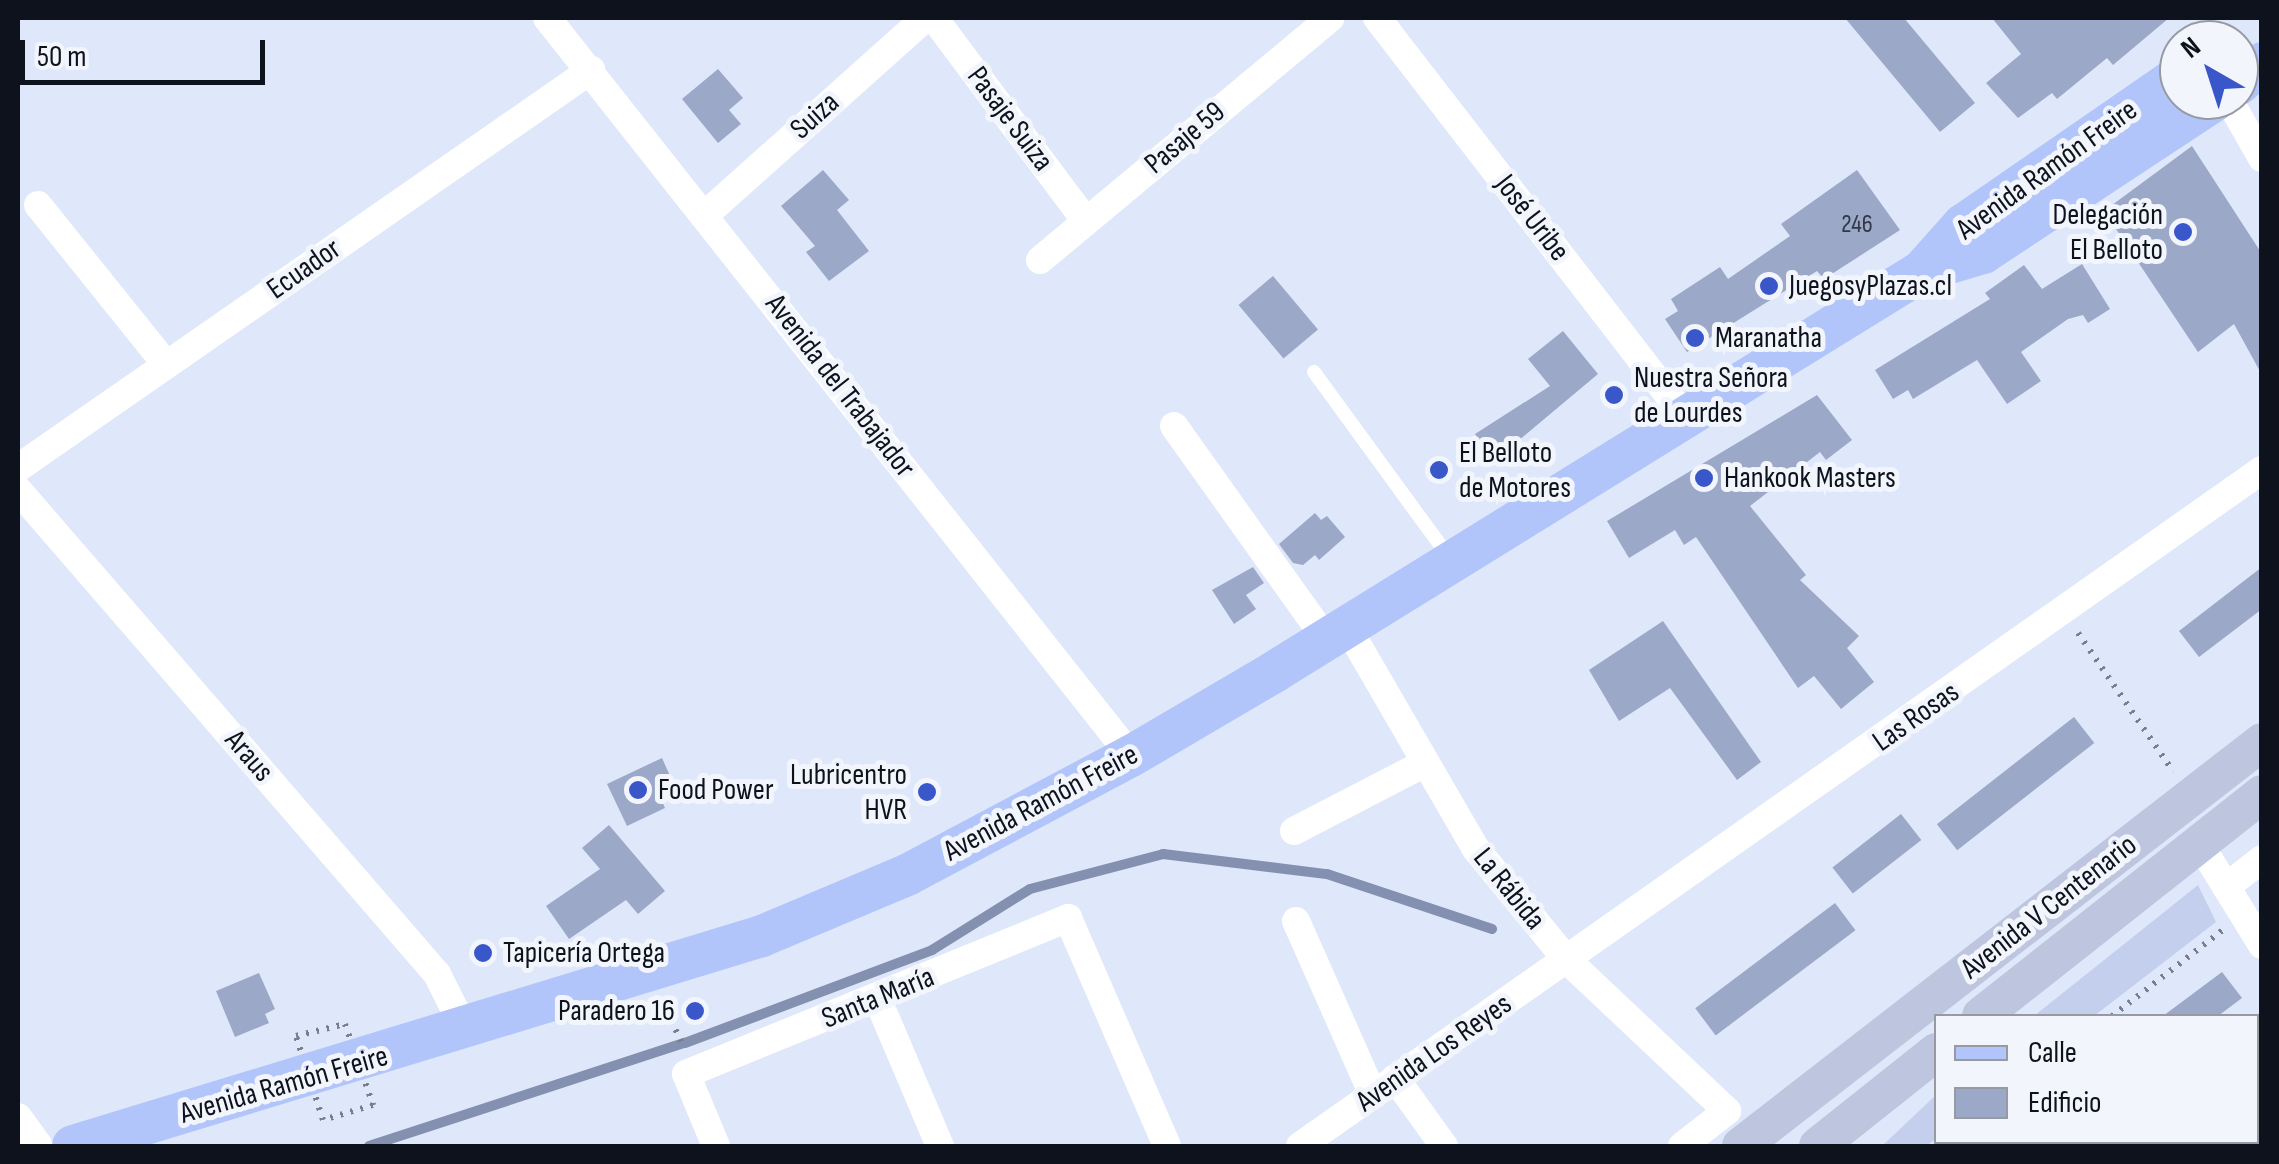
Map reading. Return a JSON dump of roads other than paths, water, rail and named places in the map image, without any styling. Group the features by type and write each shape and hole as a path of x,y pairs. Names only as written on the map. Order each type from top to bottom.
{"main road":[{"name":"Avenida Ramón Freire","path":"1922,271 1962,225 2159,90"},
{"name":"Avenida Ramón Freire","path":"73,1146 466,1032 762,936 906,875 1131,756 1687,419 1922,271 1983,253 2185,120"},
{"name":"Avenida V Centenario","path":"1741,1146 2262,742"},
{"name":"Avenida V Centenario","path":"1984,1014 2262,794"},
{"path":"1818,1146 1934,1054"}],"street":[{"name":"Avenida del Trabajador","path":"546,18 706,214 1131,756"},
{"name":"Suiza","path":"706,214 925,18"},
{"name":"Pasaje Suiza","path":"934,18 1086,220"},
{"name":"Pasaje 59","path":"1040,260 1330,18"},
{"name":"José Uribe","path":"1377,18 1687,419"},
{"name":"Ecuador","path":"18,468 590,70"},
{"path":"2240,120 2262,158"},
{"path":"38,205 166,364"},
{"name":"La Rábida","path":"1174,426 1336,632 1425,763 1476,849 1567,960 1727,1111 1682,1146"},
{"name":"Las Rosas","path":"1567,960 2064,614 2262,470"},
{"name":"Araus","path":"18,490 437,974 466,1032"},
{"path":"1294,831 1425,763"},
{"path":"2199,843 2262,945"},
{"path":"2226,887 2262,859"},
{"name":"Santa María","path":"716,1146 687,1065 878,1000 1068,918 1166,1146"},
{"path":"1296,920 1384,1087 1444,1146"},
{"name":"Avenida Los Reyes","path":"1300,1146 1567,960"},
{"path":"878,1000 940,1146"},
{"path":"18,1118 39,1146"}],"lane":[{"path":"1314,372 1452,561"}],"waterway":[{"path":"369,1146 685,1043 932,950 1030,889 1163,854 1327,874 1492,929"}],"place":[{"name":"Delegación El Belloto","path":"2183,232"},
{"name":"JuegosyPlazas.cl","path":"1769,286"},
{"name":"Maranatha","path":"1695,338"},
{"name":"Nuestra Señora de Lourdes","path":"1614,395"},
{"name":"El Belloto de Motores","path":"1439,470"},
{"name":"Hankook Masters","path":"1704,478"},
{"name":"Food Power","path":"638,790"},
{"name":"Lubricentro HVR","path":"927,792"},
{"name":"Tapicería Ortega","path":"483,953"},
{"name":"Paradero 16","path":"695,1011"}]}
